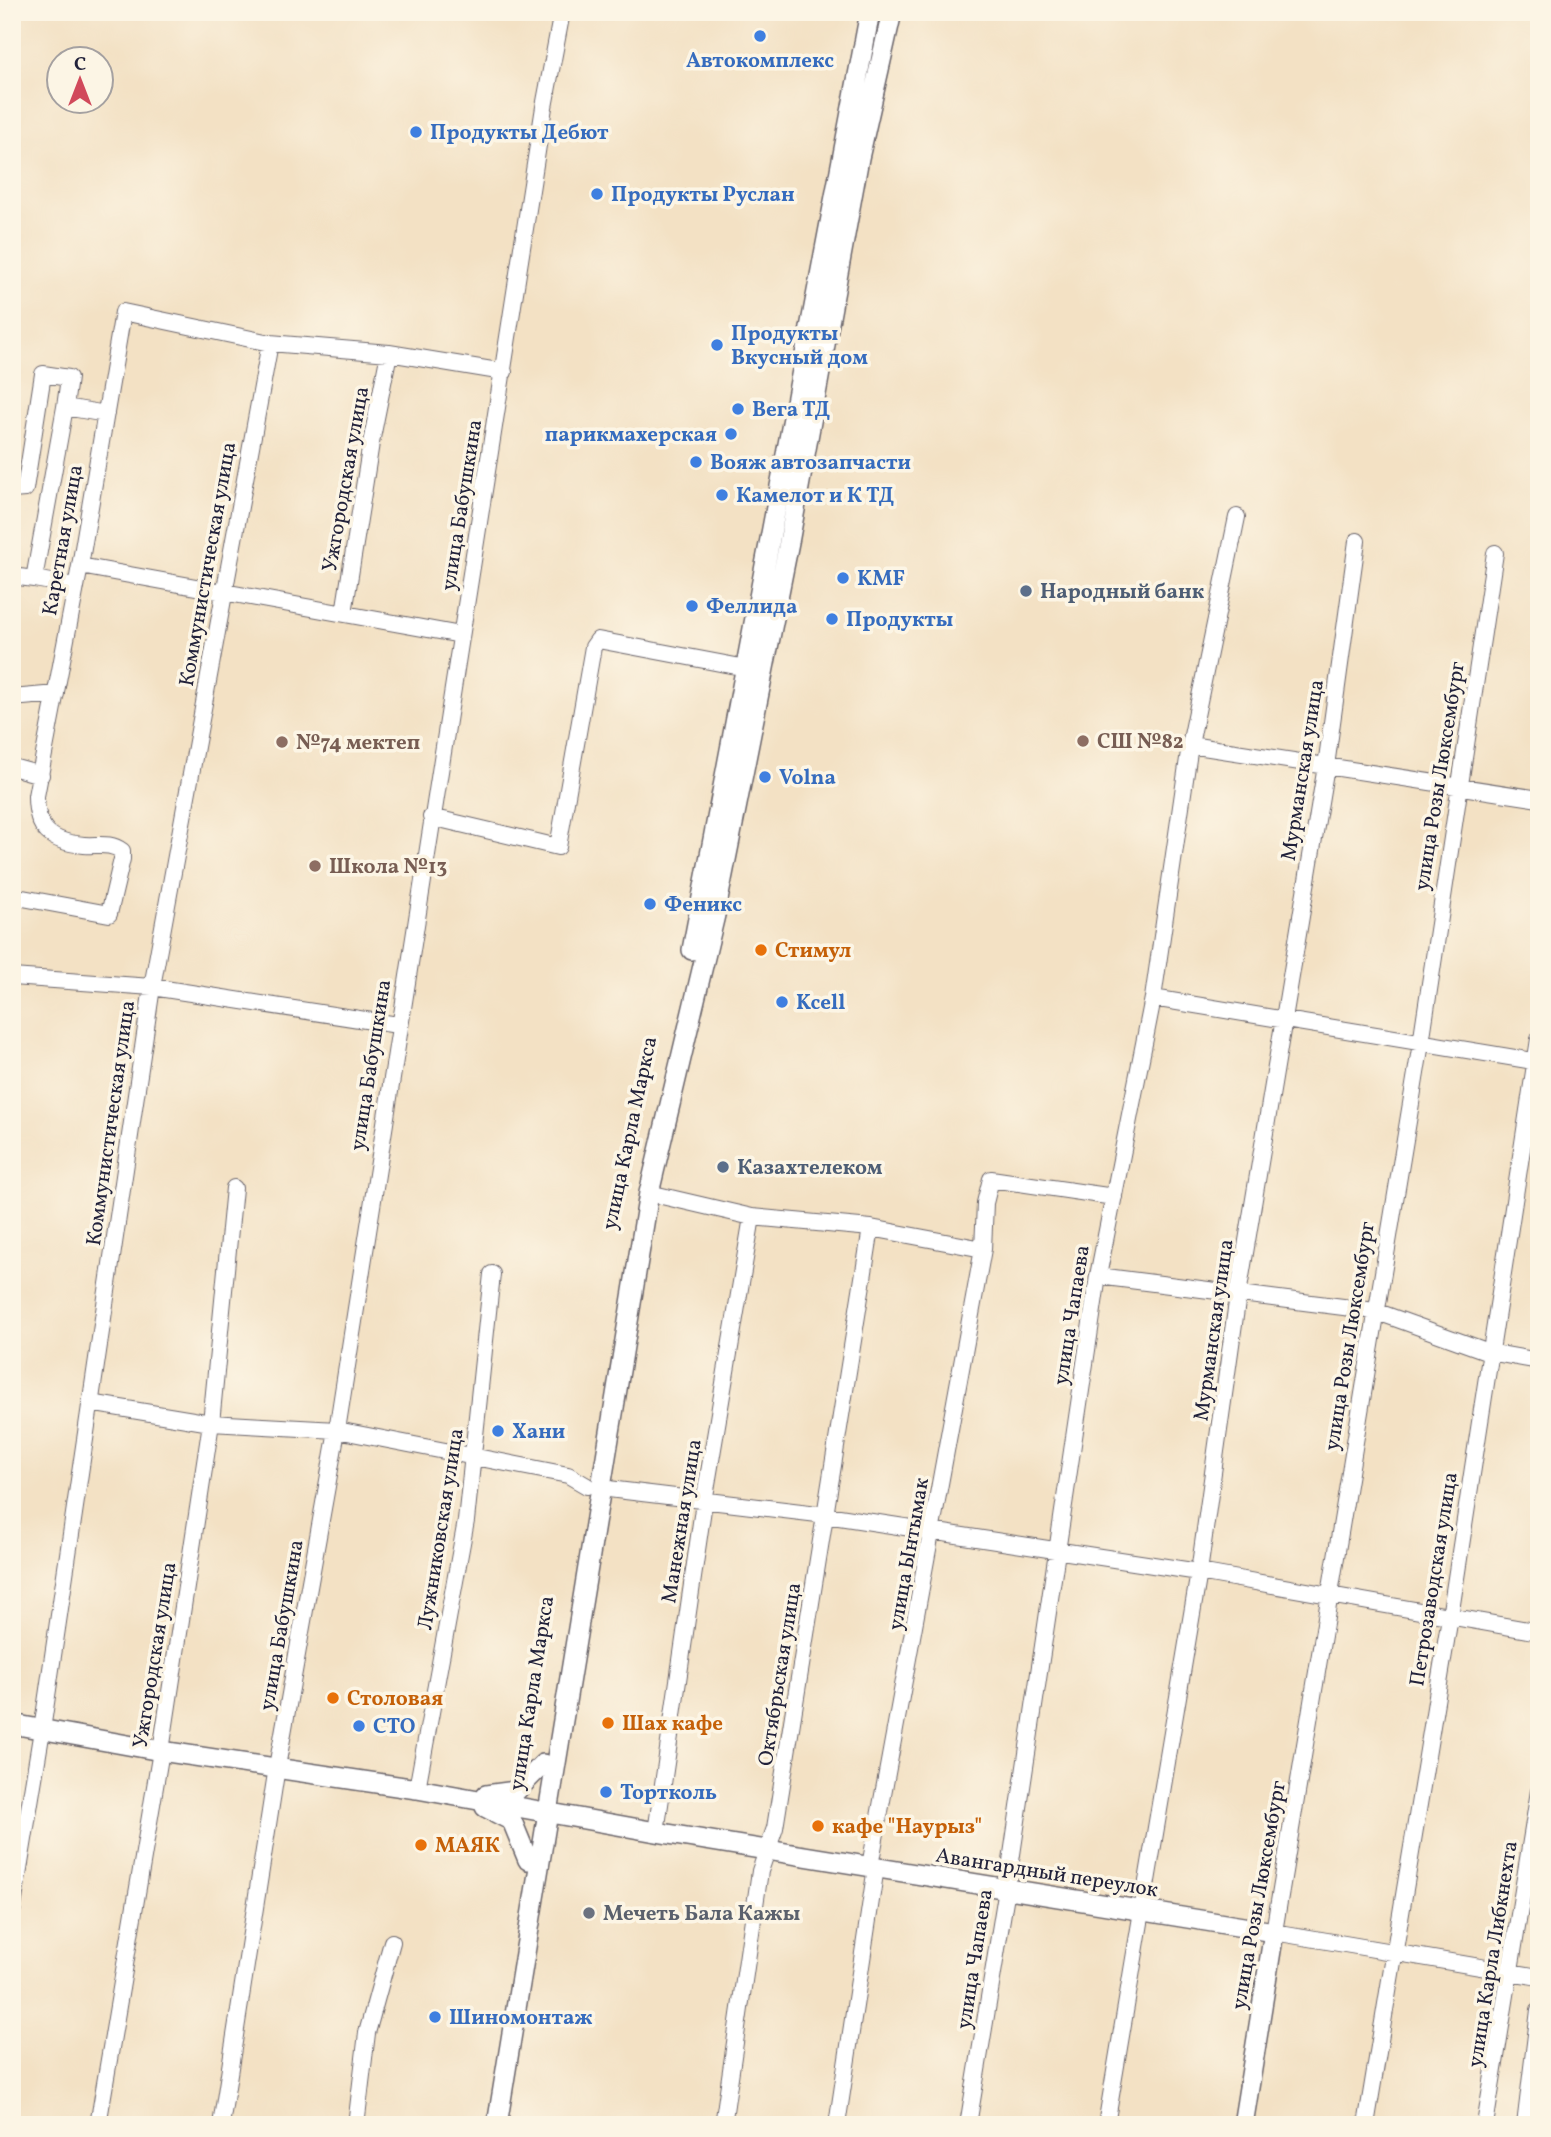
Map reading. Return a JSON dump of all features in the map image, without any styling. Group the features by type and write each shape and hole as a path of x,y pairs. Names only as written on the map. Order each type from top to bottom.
{"main road":[{"path":"852,157 870,12"},
{"path":"852,157 891,12"},
{"name":"улица Карла Маркса","path":"497,2125 542,1810 639,1192 754,670 852,157"},
{"name":"улица Карла Маркса","path":"484,2125 528,1860 542,1810 543,1764 593,1487 649,1193 715,915 754,670"},
{"path":"12,1724 161,1751 277,1767 461,1798 512,1821 528,1860"},
{"path":"461,1798 516,1791 543,1764"},
{"name":"Авангардный переулок","path":"461,1798 1274,1932"},
{"name":"улица Розы Люксембург","path":"1243,2125 1274,1932"}],"street":[{"name":"улица Бабушкина","path":"221,2125 277,1767 337,1430 431,817 504,372 544,107 562,12"},
{"name":"Каретная улица","path":"12,896 105,914 110,910 122,851 107,844 81,845 48,834 36,817 41,775 123,312 270,343"},
{"path":"270,343 389,353 504,372"},
{"name":"Коммунистическая улица","path":"12,1912 43,1730 152,987 270,343"},
{"name":"Ужгородская улица","path":"344,613 371,443 389,353"},
{"path":"19,489 43,374 69,378 34,579"},
{"path":"65,407 106,414"},
{"path":"19,489 52,477"},
{"name":"улица Чапаева","path":"968,2125 1007,1888 1098,1276 1153,998 1190,745 1237,516"},
{"name":"Мурманская улица","path":"1106,2125 1140,1910 1199,1572 1238,1295 1326,766 1357,541"},
{"name":"улица Розы Люксембург","path":"1274,1932 1421,1043 1495,553"},
{"path":"80,566 461,635"},
{"path":"12,576 75,586"},
{"path":"431,817 558,847 594,642 598,640 656,649 754,670"},
{"path":"12,698 56,694"},
{"path":"1190,745 1539,800"},
{"path":"12,767 41,775"},
{"path":"12,977 152,987 398,1026"},
{"path":"1153,998 1537,1062"},
{"name":"Петрозаводская улица","path":"1366,2125 1450,1617 1539,1039"},
{"name":"улица Ынтымак","path":"837,2125 873,1867 983,1249 985,1203 991,1179 1114,1197"},
{"name":"Ужгородская улица","path":"98,2125 161,1751 211,1423 234,1188"},
{"path":"649,1193 752,1217 872,1228 983,1249"},
{"name":"Манежная улица","path":"656,1832 704,1502 752,1217"},
{"name":"Октябрьская улица","path":"723,2125 760,1871 775,1828 872,1228"},
{"name":"Лужниковская улица","path":"417,1789 466,1521 475,1457 492,1274"},
{"path":"1098,1276 1376,1311 1489,1352 1539,1362"},
{"path":"90,1403 211,1423 337,1430 568,1475 593,1487 826,1515 1199,1572 1539,1632"},
{"name":"улица Карла Либкнехта","path":"1485,2125 1539,1791"},
{"name":"Авангардный переулок","path":"1274,1932 1539,1977"},
{"path":"356,2125 367,2033 392,1942"},
{"path":"1525,2125 1539,2010"}],"place":[{"name":"Автокомплекс","path":"760,36"},
{"name":"Продукты Дебют","path":"416,132"},
{"name":"Продукты Руслан","path":"597,194"},
{"name":"Продукты Вкусный дом","path":"717,345"},
{"name":"Вега ТД","path":"738,409"},
{"name":"парикмахерская","path":"731,434"},
{"name":"Вояж автозапчасти","path":"696,462"},
{"name":"Камелот и К ТД","path":"722,495"},
{"name":"KMF","path":"843,578"},
{"name":"Народный банк","path":"1026,591"},
{"name":"Феллида","path":"692,606"},
{"name":"Продукты","path":"832,619"},
{"name":"СШ №82","path":"1083,741"},
{"name":"№74 мектеп","path":"282,742"},
{"name":"Volna","path":"765,777"},
{"name":"Школа №13","path":"315,866"},
{"name":"Феникс","path":"650,904"},
{"name":"Стимул","path":"761,950"},
{"name":"Kcell","path":"782,1002"},
{"name":"Казахтелеком","path":"723,1167"},
{"name":"Хани","path":"498,1431"},
{"name":"Столовая","path":"333,1698"},
{"name":"Шах кафе","path":"608,1723"},
{"name":"СТО","path":"359,1726"},
{"name":"Тортколь","path":"606,1792"},
{"name":"кафе \"Наурыз\"","path":"818,1826"},
{"name":"МАЯК","path":"421,1845"},
{"name":"Мечеть Бала Кажы","path":"589,1913"},
{"name":"Шиномонтаж","path":"435,2017"}]}
